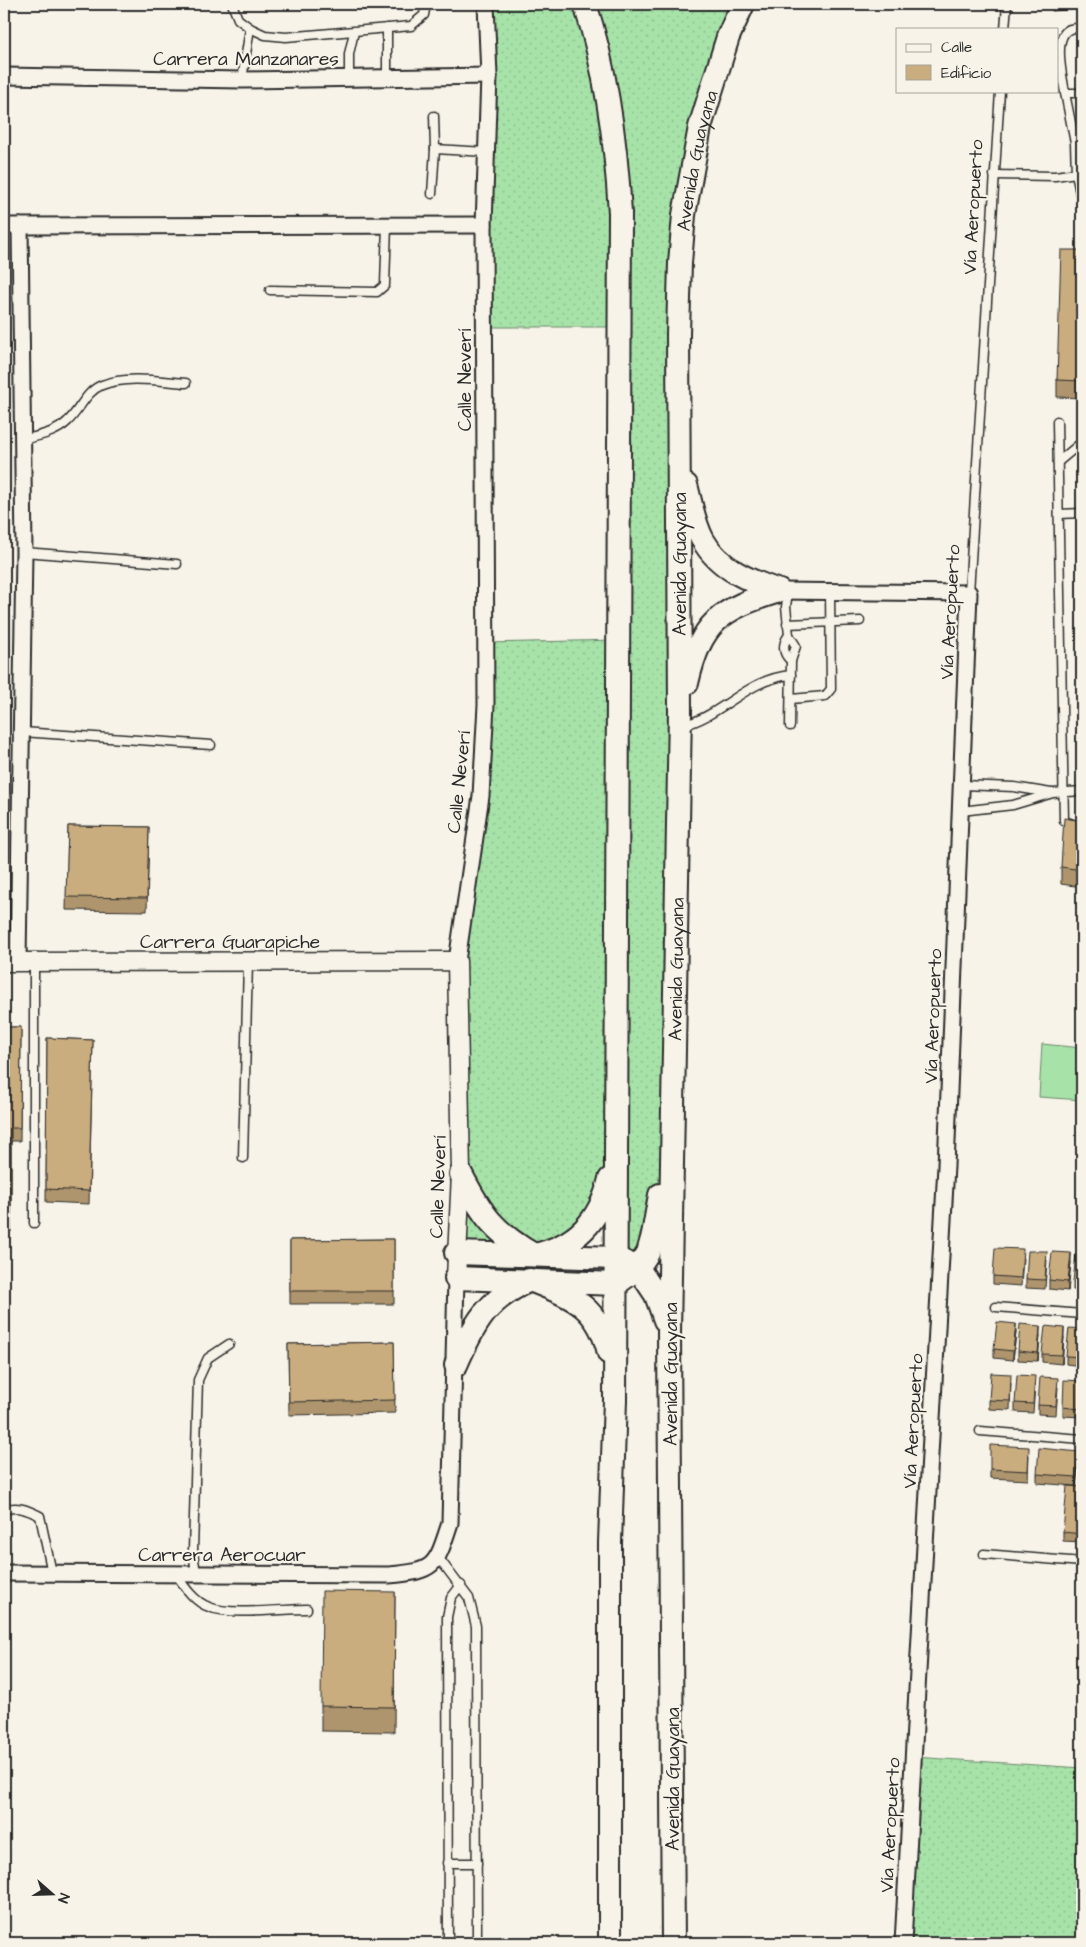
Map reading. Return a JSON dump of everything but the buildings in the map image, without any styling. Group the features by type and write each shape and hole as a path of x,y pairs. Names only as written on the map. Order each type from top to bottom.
{"main road":[{"path":"585,4 602,64 613,125 620,213 616,1284 615,1400 610,1543 610,1943"},
{"name":"Avenida Guayana","path":"672,1943 669,1333 679,719 678,457 680,263 686,205 700,127 728,37 743,4"},
{"path":"678,457 697,525 703,540 711,552 732,570 750,581 783,591"},
{"path":"679,719 693,657 704,634 718,618 737,604 783,591"},
{"path":"456,1278 616,1284 638,1268 648,1253 653,1236 672,1109"},
{"path":"461,1174 478,1207 491,1223 508,1240 534,1255 554,1251 570,1242 595,1217 604,1200 616,1148"},
{"path":"456,1252 616,1258 638,1268 656,1295 669,1333"},
{"path":"456,1365 468,1336 487,1310 509,1290 530,1280 584,1305 598,1321 605,1336 609,1353 615,1400"}],"street":[{"name":"Calle Neverí","path":"437,1559 450,1523 456,1365 456,1252 461,1174 457,961 481,796 485,752 484,225 489,76 486,4"},
{"name":"Carrera Manzanares","path":"4,76 242,80 489,76"},
{"path":"4,226 484,225"},
{"path":"19,962 24,552 20,226"},
{"path":"783,591 969,593"},
{"name":"Vía Aeropuerto","path":"903,1943 945,1176 969,593"},
{"name":"Carrera Guarapiche","path":"19,962 457,961"},
{"name":"Carrera Aerocuar","path":"4,1573 389,1575 420,1573 437,1559"}],"lane":[{"path":"232,4 238,20 250,28 265,35 286,37 411,26 424,15 426,4"},
{"path":"1005,28 1007,4"},
{"path":"242,80 250,28"},
{"path":"386,78 387,28"},
{"path":"1082,28 1070,29 1063,34 1059,48 1064,93 1075,143 1076,173 1082,204"},
{"path":"349,78 349,54 354,32"},
{"name":"Vía Aeropuerto","path":"969,593 1000,92"},
{"path":"1064,93 1082,93"},
{"path":"432,194 435,149 434,116"},
{"path":"435,149 486,152"},
{"path":"994,175 1055,176 1076,173"},
{"path":"270,290 377,292 382,290 385,285 387,226"},
{"path":"22,440 49,433 68,421 84,400 101,385 137,380 186,383"},
{"path":"1057,421 1064,821 1082,827"},
{"path":"1058,462 1082,442"},
{"path":"1059,514 1082,513"},
{"path":"24,552 177,564"},
{"path":"783,591 789,635 796,646 791,661 790,726"},
{"path":"791,699 825,696 832,689 830,592"},
{"path":"787,624 860,621"},
{"path":"789,635 785,640 784,649 791,661"},
{"path":"679,719 701,719 760,682 791,675"},
{"path":"22,732 211,745"},
{"path":"962,785 1014,786 1053,793"},
{"path":"961,811 1013,805 1053,793 1082,791"},
{"path":"19,962 34,1223"},
{"path":"243,1158 248,962"},
{"path":"996,1307 1082,1314"},
{"path":"196,1574 193,1551 198,1380 208,1358 229,1344"},
{"path":"980,1431 1082,1439"},
{"path":"4,1510 10,1508 28,1509 40,1516 52,1574"},
{"path":"984,1554 1082,1562"},
{"path":"437,1559 461,1585 473,1607 476,1626 477,1943"},
{"path":"176,1574 187,1591 208,1607 226,1611 307,1609"},
{"path":"448,1943 447,1617 451,1598 461,1585"},
{"path":"447,1863 476,1863"}],"green space":[{"path":"485,4 743,4 691,166 672,1109 657,1216 648,1253 616,1258 616,1152 570,1243 456,1253 456,962 480,797 485,643 618,640 620,327 484,327"},
{"path":"1042,1044 1082,1048 1082,1100 1039,1097"},
{"path":"913,1757 1082,1768 1082,1943 903,1943"}]}
